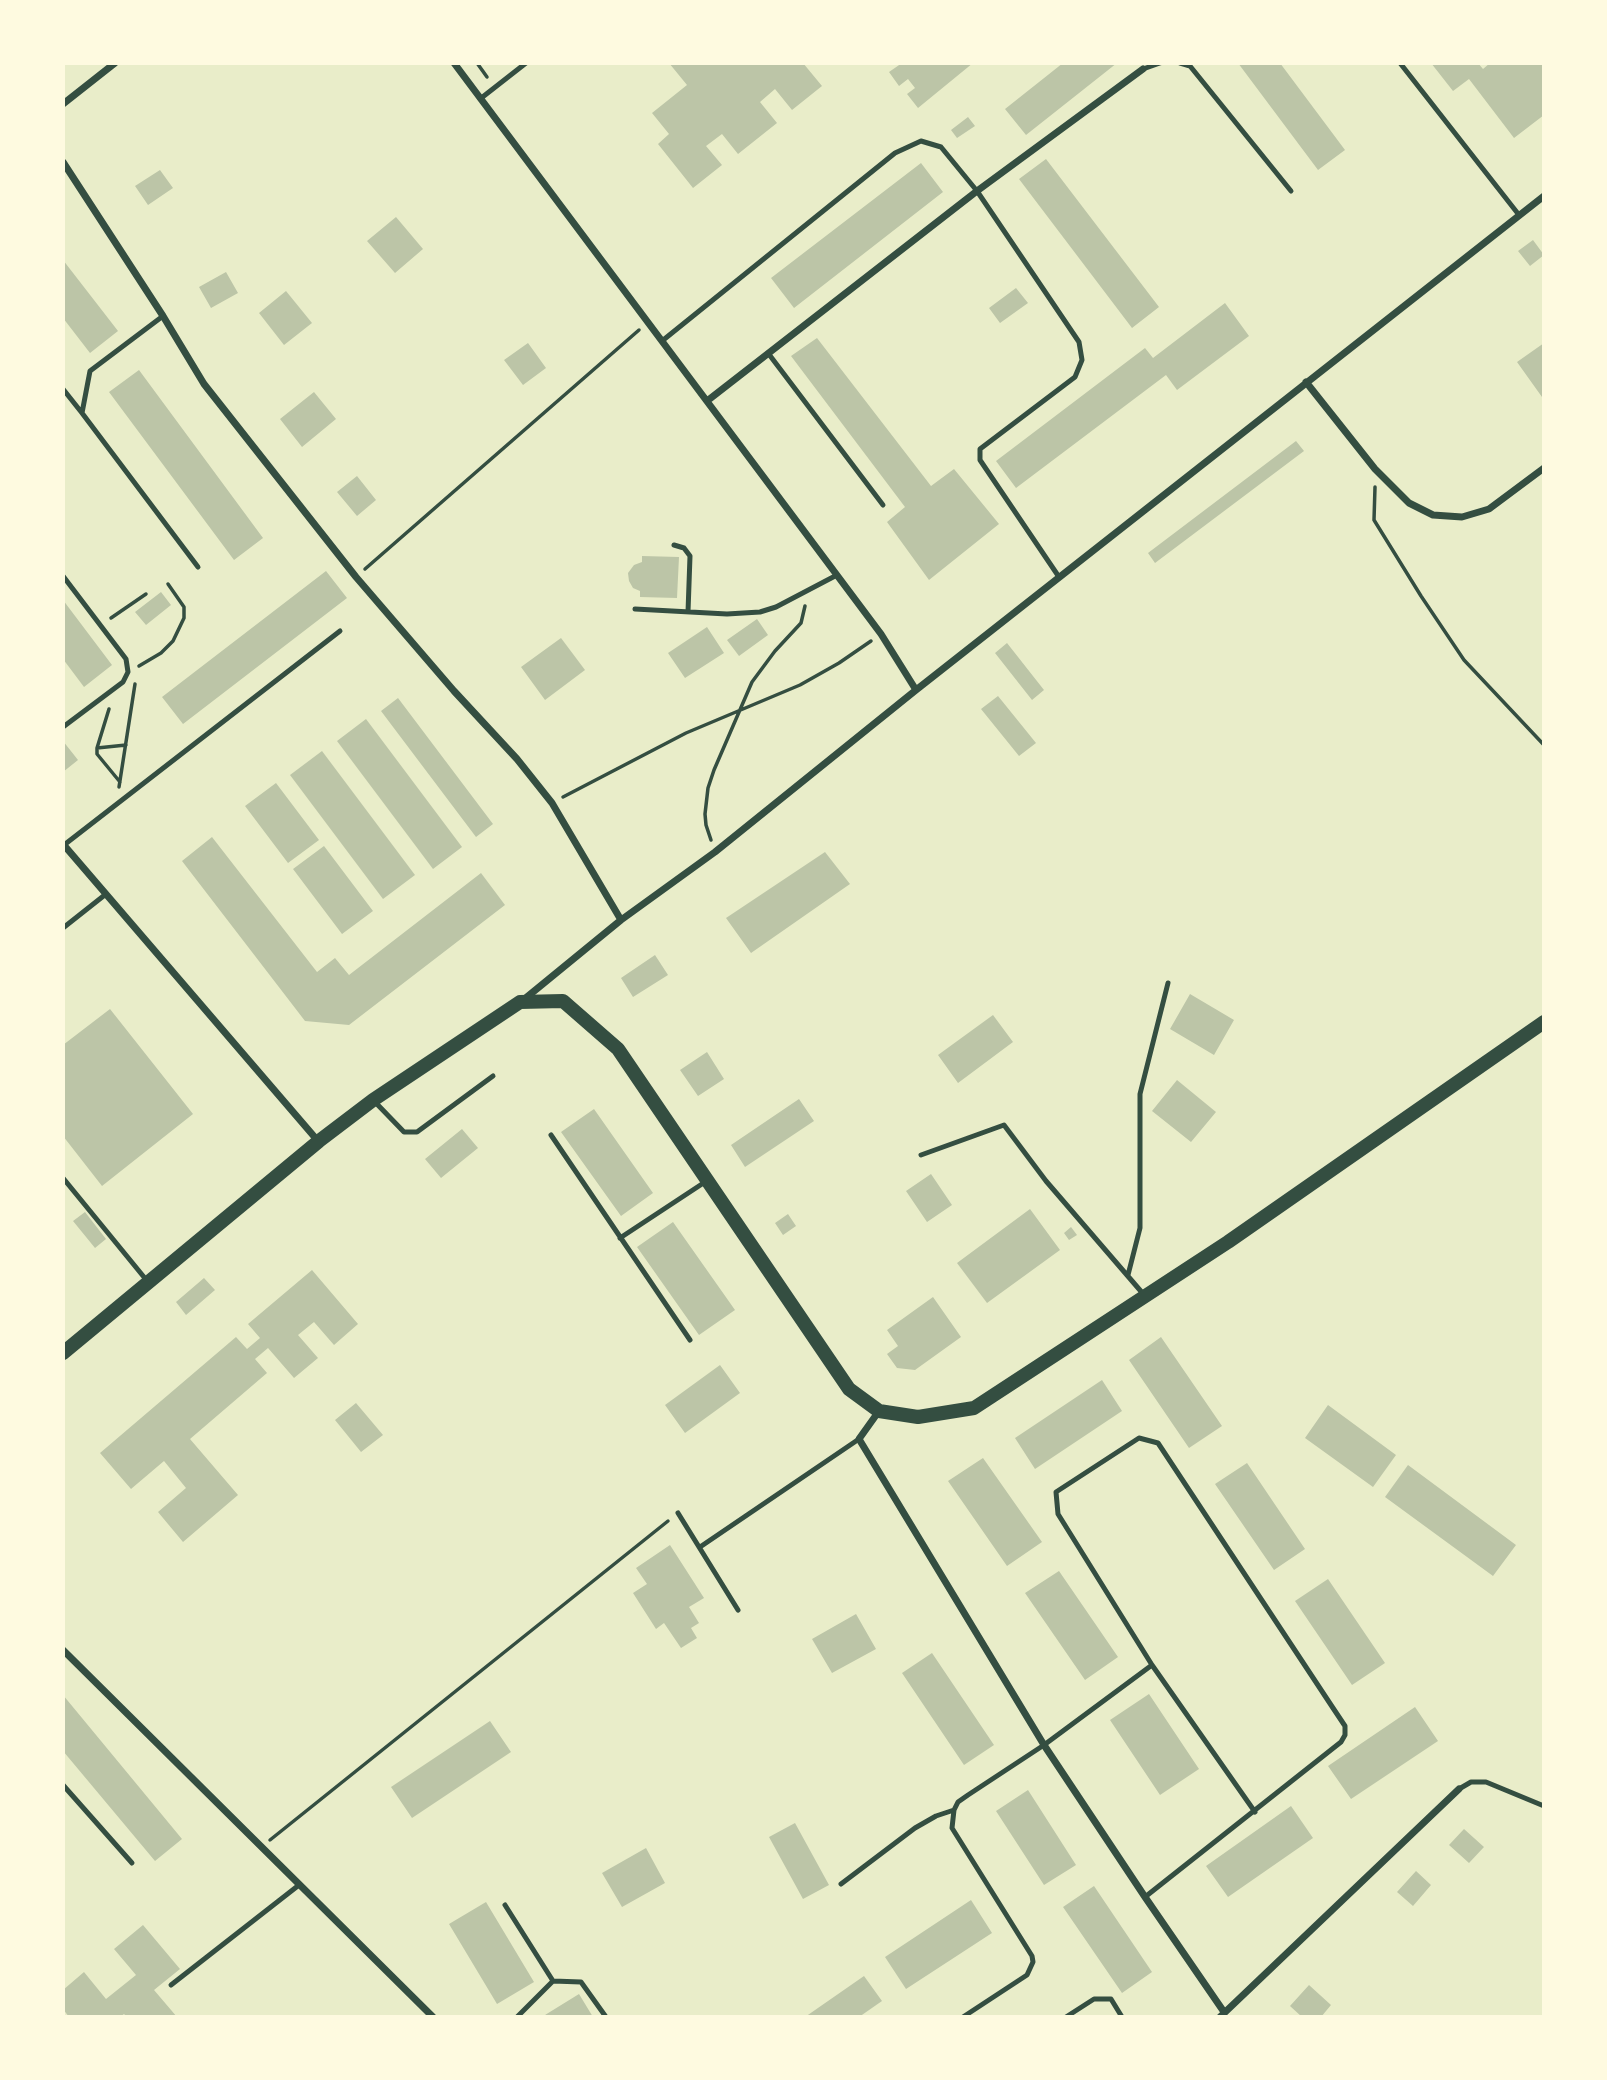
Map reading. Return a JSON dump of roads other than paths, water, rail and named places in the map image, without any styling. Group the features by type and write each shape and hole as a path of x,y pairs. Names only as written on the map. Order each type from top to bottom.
{"main road":[{"path":"63,1353 318,1142 373,1100 520,1002 563,1001 618,1049 849,1389 879,1411 918,1418 974,1408 1228,1241 1544,1022"}],"street":[{"path":"63,104 115,63"},
{"path":"454,63 881,634 916,690"},
{"path":"707,401 977,191 1143,69"},
{"path":"63,162 204,384 356,577 454,691 517,758 552,803 621,920"},
{"path":"520,1002 621,920 715,852 916,690 1544,196"},
{"path":"1306,382 1375,469 1409,503 1433,515 1462,517 1489,509 1544,468"},
{"path":"63,844 318,1142"},
{"path":"879,1411 859,1439 1044,1745 1222,2015 1459,1789"},
{"path":"63,1650 433,2017"}],"lane":[{"path":"480,99 526,63"},
{"path":"1143,69 1160,63"},
{"path":"1180,63 1190,66 1292,191"},
{"path":"1400,63 1519,215"},
{"path":"662,341 885,162 921,141 941,148 977,191 1079,342 1082,360 1075,377 980,449 980,460 1059,577"},
{"path":"82,413 90,371 163,316"},
{"path":"768,353 883,505"},
{"path":"63,388 198,567"},
{"path":"674,545 684,548 690,555 688,612"},
{"path":"635,609 727,614 760,612 776,607 837,575"},
{"path":"63,576 125,659 128,672 123,682 63,727"},
{"path":"63,844 341,631"},
{"path":"63,928 106,894"},
{"path":"1128,1275 1140,1228 1140,1094 1168,983"},
{"path":"373,1100 404,1132 417,1132 493,1076"},
{"path":"921,1155 1004,1125 1046,1181 1145,1296"},
{"path":"551,1135 690,1340"},
{"path":"63,1178 148,1282"},
{"path":"620,1238 708,1180"},
{"path":"1144,1897 1255,1812 1341,1742 1345,1735 1345,1726 1158,1443 1139,1438 1056,1492 1058,1514 1152,1665 1255,1812"},
{"path":"701,1547 859,1439"},
{"path":"678,1513 738,1610"},
{"path":"963,2017 1027,1975 1033,1962 1032,1956 952,1828 958,1802 1044,1745 1152,1665"},
{"path":"1459,1789 1471,1782 1486,1782 1544,1806"},
{"path":"63,1785 132,1863"},
{"path":"841,1884 915,1828 954,1810"},
{"path":"171,1985 299,1885"},
{"path":"505,1905 553,1981"},
{"path":"517,2017 553,1981 582,1982 606,2017"},
{"path":"1066,2017 1094,1999 1111,1999 1122,2017"}]}
